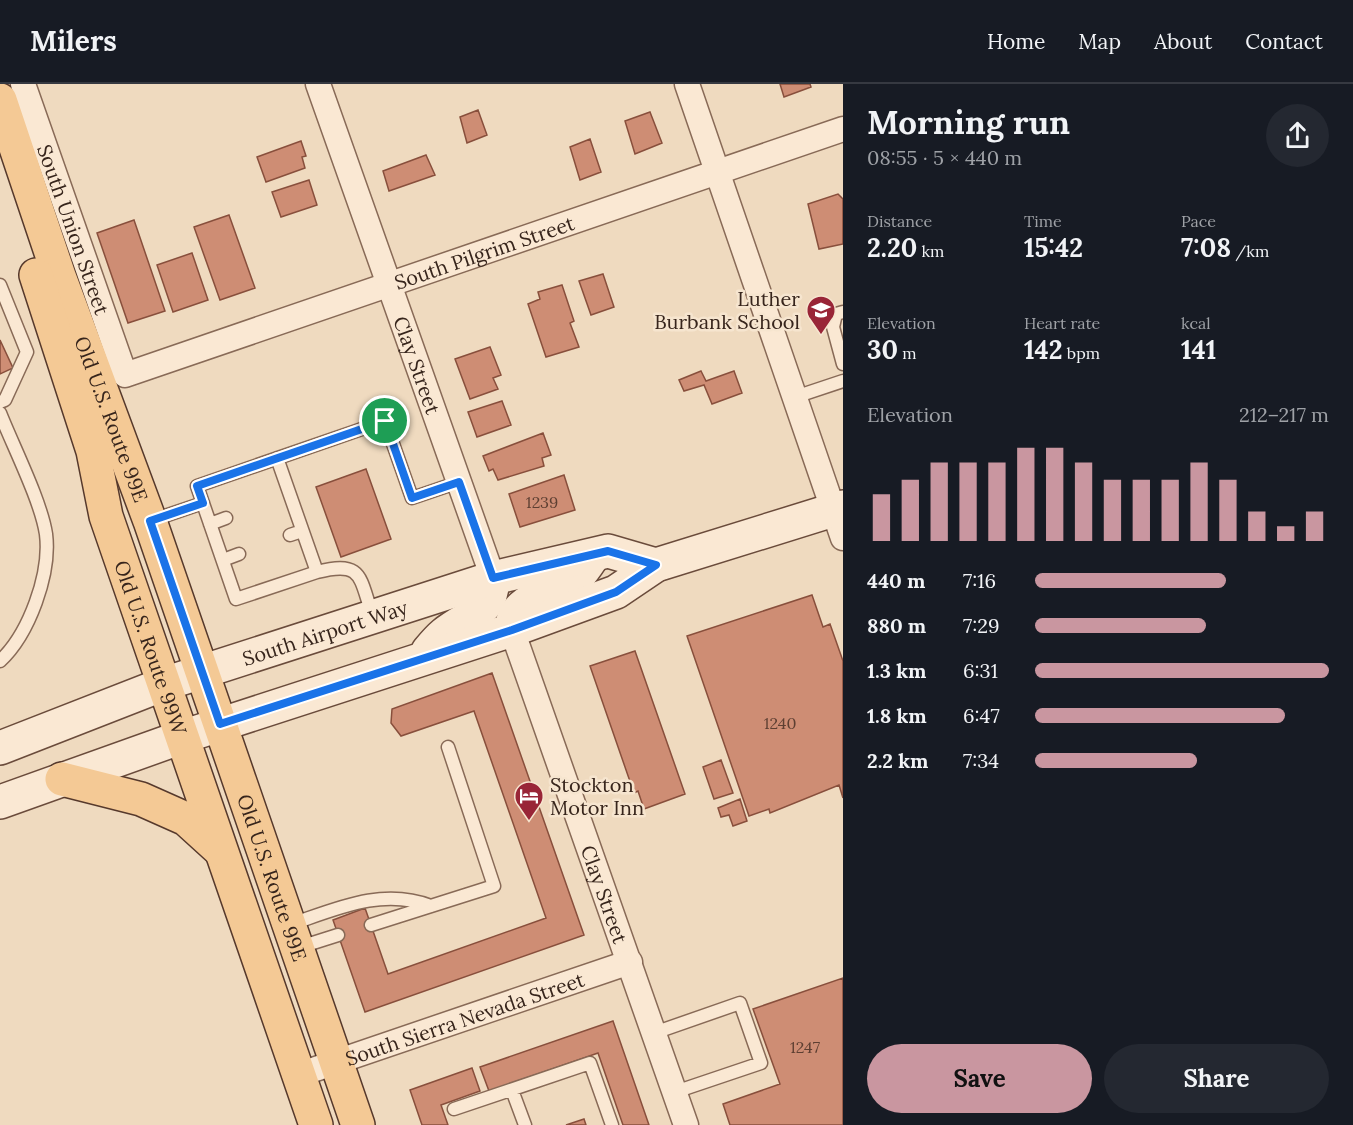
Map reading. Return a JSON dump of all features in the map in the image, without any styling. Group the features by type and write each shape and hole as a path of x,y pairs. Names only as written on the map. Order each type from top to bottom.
{"main road":[{"name":"Old U.S. Route 99E","path":"4,110 59,276 150,521 358,1125"},
{"name":"Old U.S. Route 99W","path":"0,166 93,451 106,516 316,1125"},
{"path":"0,802 220,724 512,630 616,592 656,565 840,519"},
{"name":"South Airport Way","path":"0,748 164,684 493,578 608,551 656,565"},
{"path":"512,630 513,620 519,611 533,599 578,576 594,554"},
{"path":"421,659 444,634 479,612 493,595 493,578"},
{"path":"62,779 138,798 186,819 222,850"}],"street":[{"name":"South Union Street","path":"23,84 125,375"},
{"name":"Clay Street","path":"318,84 493,578"},
{"path":"687,84 795,397 840,519"},
{"name":"South Pilgrim Street","path":"125,375 843,129"},
{"name":"Clay Street","path":"512,630 686,1125"},
{"name":"South Sierra Nevada Street","path":"298,1075 630,962"}],"lane":[{"path":"0,285 27,352 5,400 0,402"},
{"path":"843,312 836,314 833,327 843,364"},
{"path":"795,397 843,381"},
{"path":"0,413 46,534 45,568 31,614 13,649 0,661"},
{"path":"373,617 358,573 351,568 337,567 317,572 236,599 197,486 385,421 412,498 459,482"},
{"path":"277,458 285,498 296,533 317,572"},
{"path":"150,521 203,503"},
{"path":"210,524 226,518"},
{"path":"223,560 239,554"},
{"path":"371,925 494,886 448,747"},
{"path":"292,937 368,898 415,900 431,906"},
{"path":"292,937 338,935"},
{"path":"654,1033 740,1003 761,1063 675,1092"},
{"path":"454,1109 590,1063 612,1125"},
{"path":"512,1090 525,1125"}],"building":[{"path":"780,84 810,84 811,87 784,97"},
{"path":"478,110 487,135 467,143 460,117"},
{"path":"650,112 662,143 635,154 625,121"},
{"path":"590,139 601,172 580,180 570,147"},
{"path":"301,141 306,156 302,157 305,168 266,182 257,157"},
{"path":"426,155 435,175 389,191 383,171"},
{"path":"309,180 317,205 281,217 272,192"},
{"path":"838,194 843,199 843,244 819,249 808,204"},
{"path":"229,215 255,288 220,300 194,227"},
{"path":"134,220 165,311 128,323 97,233"},
{"path":"192,253 208,300 173,312 157,265"},
{"path":"603,274 614,307 591,315 579,281"},
{"path":"562,285 574,321 570,323 579,347 546,357 528,304 540,299 538,292"},
{"path":"0,340 13,368 0,374"},
{"path":"490,347 501,375 493,378 498,389 470,399 455,359"},
{"path":"701,371 706,381 734,371 742,393 712,404 704,385 684,391 679,380"},
{"path":"502,401 511,425 477,437 468,412"},
{"path":"543,433 551,455 542,458 544,466 498,480 493,469 489,471 483,456"},
{"path":"366,469 391,539 341,557 316,487"},
{"path":"564,475 575,510 520,527 509,494"},
{"path":"812,595 823,627 830,624 843,661 843,798 839,785 770,813 769,809 749,816 687,636"},
{"path":"635,651 685,794 644,809 638,791 634,793 590,666"},
{"name":"Stockton Motor Inn","path":"492,673 584,935 365,1012 333,920 365,908 388,974 546,918 474,711 401,736 391,723 392,709"},
{"path":"721,760 733,793 714,799 703,767"},
{"path":"740,799 747,821 733,826 729,815 721,817 718,808"},
{"path":"843,978 843,1125 730,1125 723,1104 780,1084 753,1009"},
{"path":"613,1021 649,1125 623,1125 598,1053 489,1091 480,1067"},
{"path":"472,1068 480,1091 441,1105 448,1125 422,1125 410,1090"},
{"path":"584,1119 586,1125 566,1125"}],"place":[{"name":"Luther Burbank School","path":"821,336"},
{"name":"Stockton Motor Inn","path":"529,822"}],"route":[{"path":"385,421 412,498 459,482 493,578 608,551 656,565 616,592 512,630 220,724 150,521 203,503 197,486 385,421"}]}
